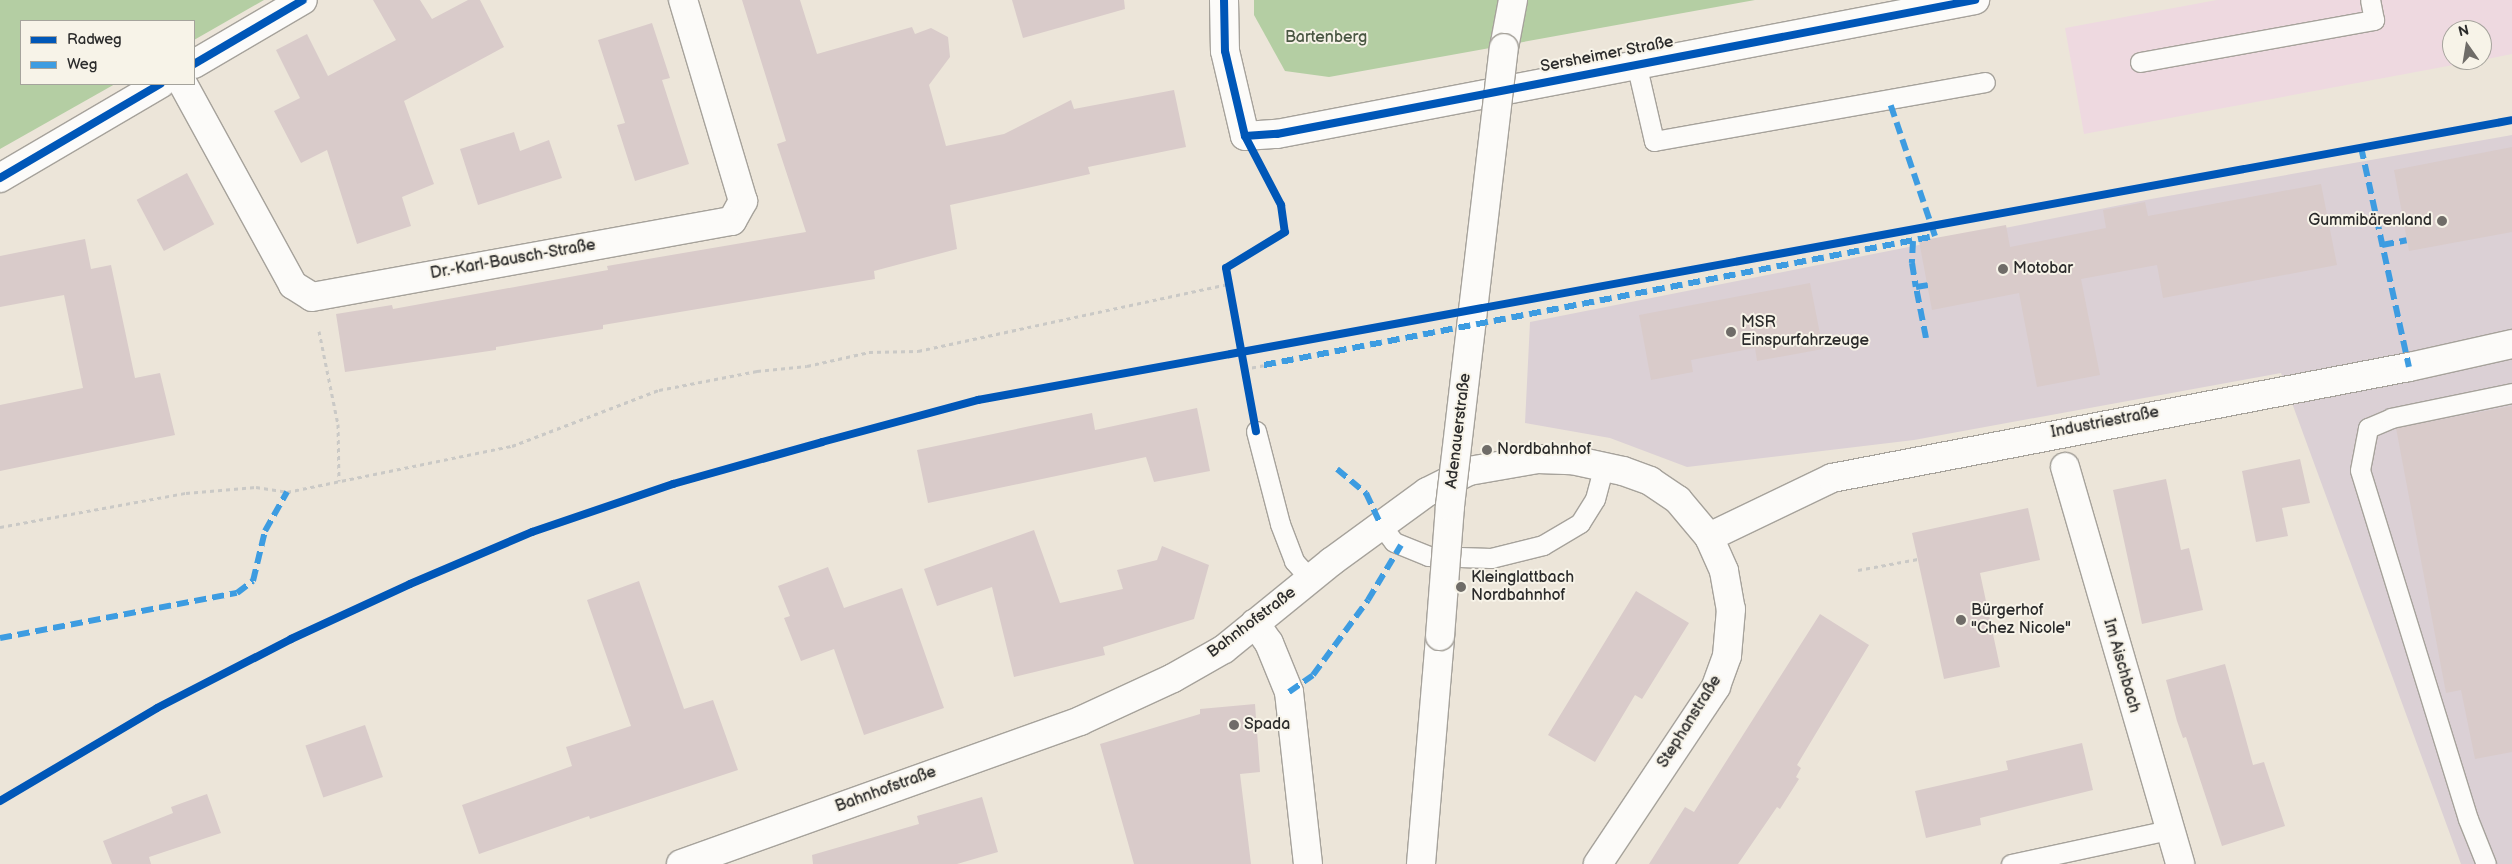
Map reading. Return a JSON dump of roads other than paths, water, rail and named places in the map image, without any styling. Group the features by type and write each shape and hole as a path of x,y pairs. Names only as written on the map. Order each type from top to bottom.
{"street":[{"path":"195,63 304,0"},
{"name":"Dr.-Karl-Bausch-Straße","path":"185,85 293,285 312,296 732,221 743,201 683,0"},
{"name":"Sersheimer Straße","path":"1224,0 1225,51 1245,136 1277,134 1636,63 1975,0"},
{"name":"Adenauerstraße","path":"1421,864 1450,506 1504,48 1513,0"},
{"path":"0,178 158,85"},
{"name":"Industriestraße","path":"1709,537 1832,478 2409,367 2512,344"},
{"name":"Bahnhofstraße","path":"681,864 1080,721 1173,678 1224,649 1310,579 1427,492 1469,471 1538,459 1604,466 1650,481 1678,500 1709,537"},
{"name":"Im Aischbach","path":"2065,467 2168,830 2180,864"},
{"name":"Stephanstraße","path":"1598,864 1716,686 1727,656 1731,609 1724,571 1709,537"},
{"path":"1255,623 1269,643 1289,692 1308,864"}],"lane":[{"path":"2140,62 2374,20 2370,0"},
{"path":"1636,63 1654,141 1985,82"},
{"path":"2486,864 2468,819 2360,470 2368,428 2391,418 2512,394"},
{"path":"1256,431 1280,524 1294,561 1310,579"},
{"path":"1381,525 1394,542 1428,556 1491,558 1543,545 1580,523 1595,500 1604,466"},
{"path":"2011,864 2168,830"}],"place":[{"name":"Gummibärenland","path":"2442,221"},
{"name":"Motobar","path":"2003,269"},
{"name":"MSR Einspurfahrzeuge","path":"1731,332"},
{"name":"Nordbahnhof","path":"1487,450"},
{"name":"Kleinglattbach Nordbahnhof","path":"1461,587"},
{"name":"Bürgerhof \"Chez Nicole\"","path":"1961,620"},
{"name":"Spada","path":"1234,725"}],"park label":[{"name":"Bartenberg","path":"1326,38"}]}
